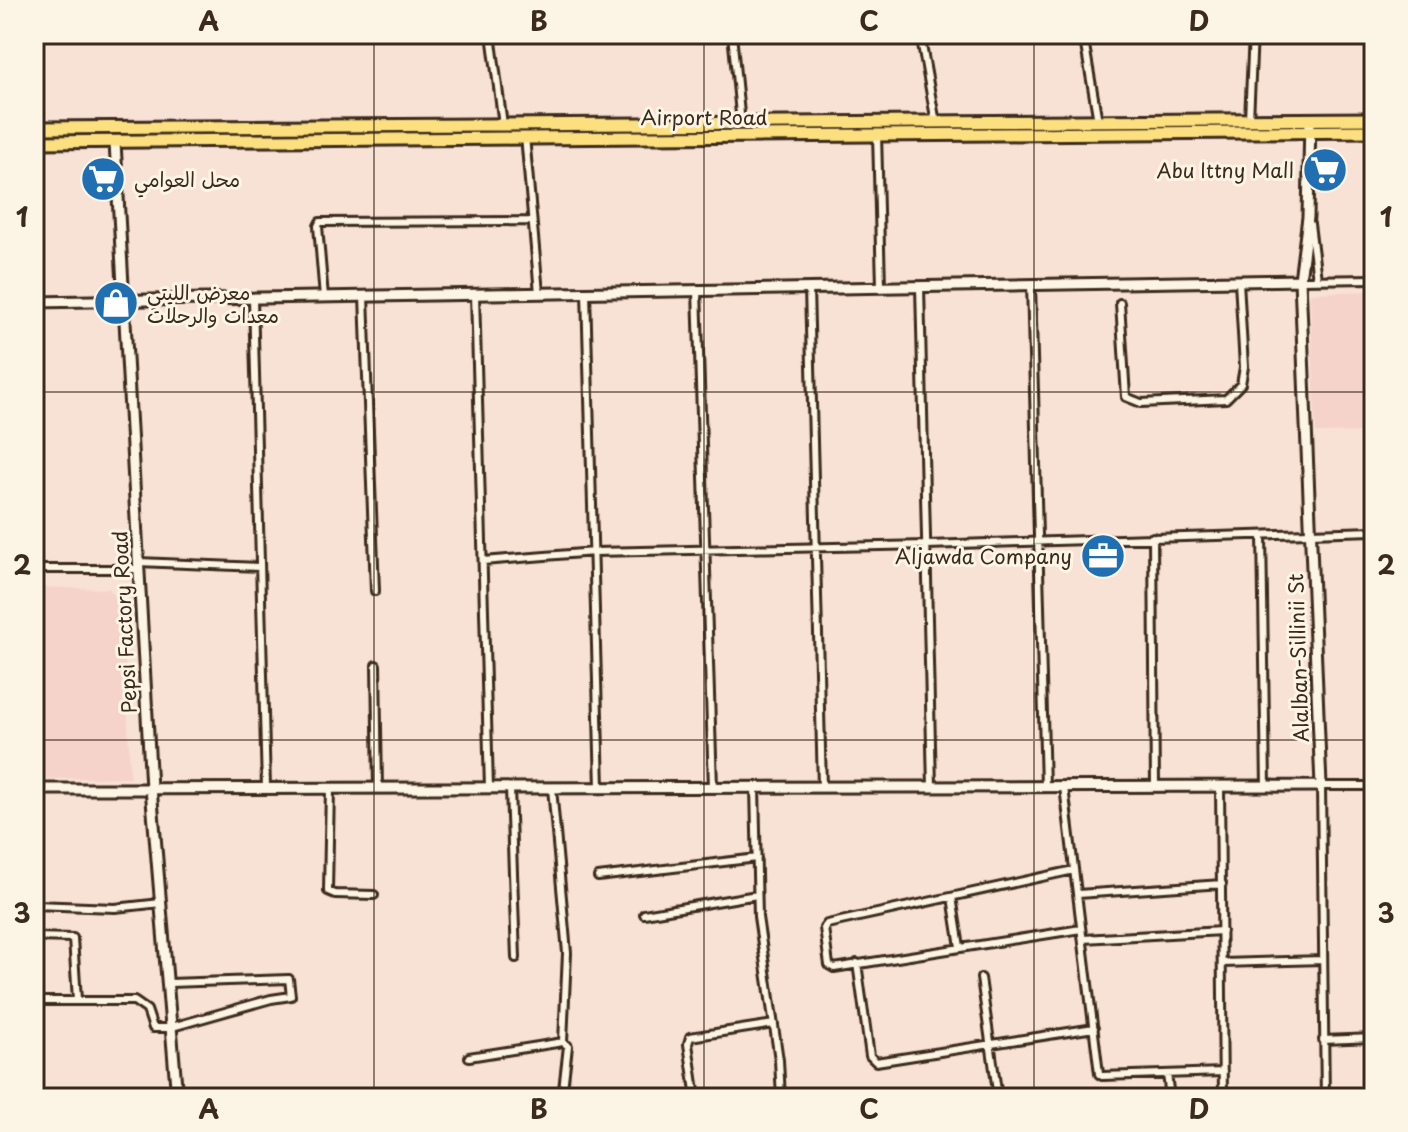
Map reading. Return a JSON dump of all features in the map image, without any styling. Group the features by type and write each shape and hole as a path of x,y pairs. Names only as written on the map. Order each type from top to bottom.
{"highway":[{"name":"Airport Road","path":"34,142 411,139 936,123 1249,119 1311,125"},
{"name":"Airport Road","path":"34,128 741,124 877,134 1373,123"},
{"path":"409,126 411,139"}],"street":[{"path":"491,34 503,125"},
{"path":"732,34 741,124"},
{"path":"920,34 936,123"},
{"path":"1083,34 1098,121"},
{"path":"1249,119 1253,34"},
{"path":"1372,34 1373,123"},
{"name":"Alalban-Sillinii St","path":"1311,125 1308,217 1300,280 1321,786 1325,1098"},
{"path":"877,134 881,286"},
{"path":"525,136 539,293"},
{"name":"Pepsi Factory Road","path":"115,142 151,788 177,1098"},
{"name":"Alalban-Sillinii St","path":"1308,217 1317,279"},
{"path":"324,297 320,222 532,221"},
{"path":"34,302 1374,279"},
{"path":"1120,303 1126,397 1141,403 1226,399 1241,384 1244,367 1239,281"},
{"path":"1031,284 1045,786"},
{"path":"920,286 932,787"},
{"path":"809,288 822,787"},
{"path":"697,290 713,787"},
{"path":"586,292 600,787"},
{"path":"475,294 489,788"},
{"path":"364,296 375,591"},
{"path":"253,298 266,788"},
{"path":"483,561 594,552 1374,531"},
{"path":"1262,535 1266,786"},
{"path":"1153,537 1155,787"},
{"path":"34,569 139,565 260,567"},
{"path":"376,665 378,788"},
{"path":"34,789 1374,786"},
{"path":"755,787 757,895 781,1098"},
{"path":"1064,787 1100,1075 1223,1072"},
{"path":"1220,787 1223,1098"},
{"path":"330,788 328,891 374,895"},
{"path":"510,788 516,958"},
{"path":"552,788 567,944 563,1042"},
{"path":"598,877 757,858"},
{"path":"1074,870 825,924 831,967 1081,929"},
{"path":"1078,894 1222,884"},
{"path":"644,914 757,895"},
{"path":"952,897 960,947"},
{"path":"34,905 115,908 161,903"},
{"path":"1083,939 1222,931"},
{"path":"34,937 73,938 77,1000"},
{"path":"1223,963 1323,960"},
{"path":"857,963 872,1059 880,1062 1094,1028"},
{"path":"981,978 998,1098"},
{"path":"34,1001 134,1001 147,1010 153,1028 172,1028 291,996 289,979 169,983"},
{"path":"696,1098 688,1044 690,1037 774,1024"},
{"path":"1323,1040 1374,1038"},
{"path":"469,1057 563,1042 568,1046 562,1098"},
{"path":"1167,1074 1170,1098"}],"shaded area":[{"path":"1374,291 1374,432 1316,433 1310,293"},
{"path":"34,587 109,589 123,605 130,777 34,779"}],"place":[{"name":"Abu Ittny Mall","path":"1325,170"},
{"name":"محل العوامي","path":"103,179"},
{"name":"معرض الليتي معدات والرحلات","path":"116,303"},
{"name":"Aljawda Company","path":"1103,556"}]}
